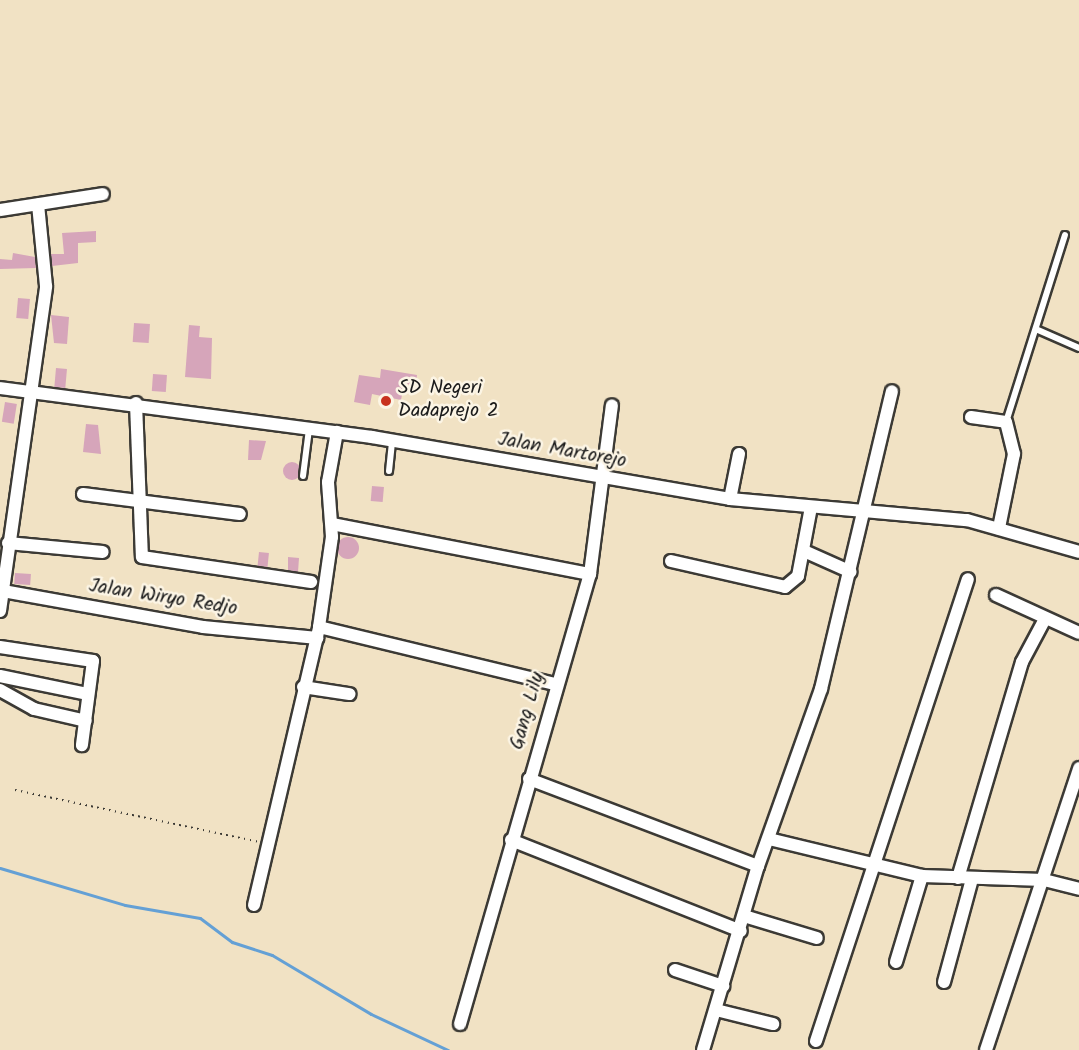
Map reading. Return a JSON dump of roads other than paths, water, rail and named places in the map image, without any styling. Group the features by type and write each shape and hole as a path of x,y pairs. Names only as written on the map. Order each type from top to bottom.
{"street":[{"path":"0,210 103,194"},
{"path":"0,610 6,535 32,392 46,286 38,204"},
{"name":"Jalan Martorejo","path":"0,388 136,403 337,432 730,499 999,528 1078,549"},
{"path":"703,1050 741,931 758,866 821,689 866,512 892,391"},
{"path":"136,403 142,502 140,553 145,560 311,582"},
{"name":"Gang Lily","path":"460,1024 555,684 590,574 612,405"},
{"path":"971,417 1006,422 1015,458 999,528"},
{"path":"254,906 271,845 303,687 318,633 332,524 328,482 337,432"},
{"path":"730,499 739,454"},
{"path":"82,494 240,514"},
{"path":"672,561 785,587 798,576 812,507"},
{"path":"332,524 590,574"},
{"path":"6,535 103,552"},
{"path":"804,551 850,572"},
{"path":"816,1041 871,866 968,579"},
{"name":"Jalan Wiryo Redjo","path":"3,591 203,627 318,633 555,684"},
{"path":"996,595 1079,633"},
{"path":"958,878 1022,662 1045,619"},
{"path":"0,647 90,659 94,663 82,745"},
{"path":"0,676 88,694"},
{"path":"303,687 349,694"},
{"path":"0,690 34,709 86,722"},
{"path":"986,1050 1044,880 1079,768"},
{"path":"529,779 758,866"},
{"path":"769,839 871,866 922,876 1044,880 1079,888"},
{"path":"511,840 646,896 741,931"},
{"path":"896,962 922,876"},
{"path":"944,982 972,879"},
{"path":"744,916 818,938"},
{"path":"675,970 723,986"},
{"path":"716,1010 773,1024"}],"lane":[{"path":"1006,422 1038,330 1065,235"},
{"path":"1038,330 1079,348"},
{"path":"303,476 309,428"},
{"path":"389,471 392,441"}],"waterway":[{"path":"0,868 125,905 200,918 232,942 272,955 371,1014 448,1050"}],"place":[{"name":"SD Negeri Dadaprejo 2","path":"386,401"}]}
